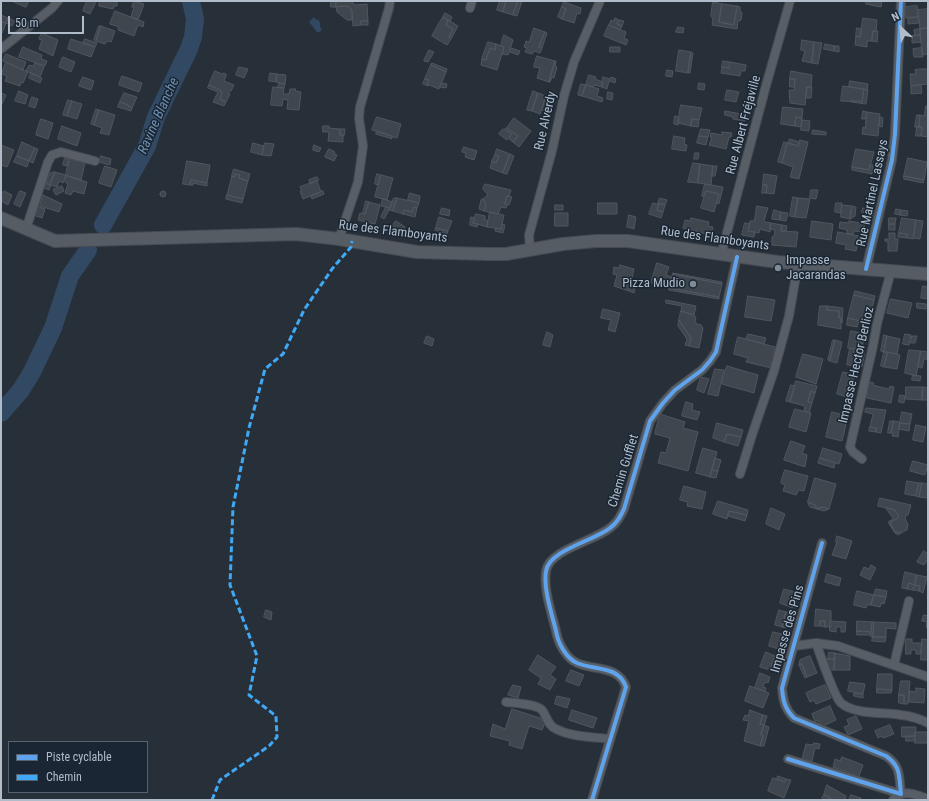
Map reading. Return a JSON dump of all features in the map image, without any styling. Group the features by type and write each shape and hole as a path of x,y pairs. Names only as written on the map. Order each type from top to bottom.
{"main road":[{"name":"Rue des Flamboyants","path":"1,218 55,241 296,234 339,239 417,252 486,254 506,254 596,241 628,241 721,255 798,264 928,274"}],"street":[{"path":"1,50 52,8 58,1"},
{"path":"339,239 358,182 363,146 359,118 360,106 390,1"},
{"name":"Rue Alverdy","path":"530,250 529,236 552,151 564,96 574,62 600,1"},
{"name":"Rue Albert Fréjaville","path":"721,255 790,1"},
{"name":"Rue Martinel Lassays","path":"866,269 892,160 895,134 901,1"},
{"path":"26,229 48,162 52,155 61,152 95,161"},
{"name":"Chemin Gufflet","path":"592,800 626,687 618,674 577,663 569,657 562,648 557,635 546,586 546,571 548,564 553,558 566,550 603,533 618,520 624,509 650,421 675,390 702,370 716,352 737,257"},
{"path":"740,474 774,371 789,316 798,264"},
{"name":"Impasse Hector Berlioz","path":"862,459 853,452 850,447 877,324 891,271"},
{"name":"Impasse des Pins","path":"822,543 782,688 783,700 787,711 794,718 891,760 896,764 899,772 901,794"},
{"path":"894,665 909,601"},
{"path":"794,646 816,643 838,646 928,677"},
{"path":"816,643 835,693 841,702 849,708 902,715 928,723"},
{"path":"506,702 538,707 543,711 550,725 556,729 571,734 610,739"},
{"path":"788,759 901,794 907,793 928,799"},
{"path":"893,800 901,794"}],"water":[{"path":"314,17 316,20 318,19 320,23 320,27 322,29 320,32 317,32 309,22"}],"building":[{"path":"12,1 29,1 26,7"},
{"path":"87,1 96,2 90,14 83,11"},
{"path":"100,1 117,1 117,6 114,6 113,9 99,6"},
{"path":"134,1 144,4 138,20 131,17"},
{"path":"331,1 336,1 336,7 331,7"},
{"path":"336,1 351,1 355,5 367,4 368,21 361,21 361,25 353,26 352,10 347,6 336,7"},
{"path":"500,1 506,1 503,12 497,10"},
{"path":"506,1 518,1 513,15 503,12"},
{"path":"518,1 522,1 517,16 513,15"},
{"path":"866,1 882,1 881,7 866,4"},
{"path":"564,2 581,8 580,14 577,13 574,23 562,19 566,9 562,7"},
{"path":"713,2 722,4 719,22 734,25 737,6 740,7 740,11 742,13 741,20 738,21 737,29 712,25 713,19 711,16"},
{"path":"722,4 737,6 734,25 719,22"},
{"path":"347,6 352,10 352,20 347,20 337,12 336,7"},
{"path":"917,6 918,17 906,18 905,7"},
{"path":"562,7 566,9 562,19 558,17"},
{"path":"928,9 928,28 920,29 918,10"},
{"path":"115,11 144,22 143,27 138,25 134,36 118,30 119,27 110,24"},
{"path":"445,13 452,17 450,21 443,17"},
{"path":"1,15 8,18 6,23 1,23"},
{"path":"443,17 448,20 446,25 453,29 449,37 451,39 447,45 432,36"},
{"path":"918,17 919,23 908,24 908,18"},
{"path":"8,18 15,21 12,26 6,23"},
{"path":"615,18 619,20 617,24 622,26 620,30 609,25 611,20 614,21"},
{"path":"863,18 877,20 876,31 873,31 872,41 867,41 867,47 855,45 856,36 860,37"},
{"path":"448,20 458,26 451,39 449,37 453,29 446,25"},
{"path":"619,20 624,21 622,26 617,24"},
{"path":"361,21 368,21 368,25 361,25"},
{"path":"1,23 6,23 2,33"},
{"path":"609,25 626,32 624,38 628,40 626,45 604,36"},
{"path":"99,26 101,26 96,41 94,40"},
{"path":"101,26 115,31 111,42 107,41 105,44 96,41"},
{"path":"678,27 684,28 683,33 676,32"},
{"path":"534,28 545,32 539,47 542,48 540,53 534,51 532,54 525,52 527,48 524,47 526,41 529,42"},
{"path":"857,28 861,29 860,37 856,36"},
{"path":"928,28 928,54 922,55 920,29"},
{"path":"920,29 920,35 915,36 914,30"},
{"path":"873,31 878,31 877,42 872,41"},
{"path":"545,32 547,33 542,48 539,47"},
{"path":"42,33 58,40 53,56 39,49 42,40 39,39"},
{"path":"504,35 513,40 508,55 502,54 504,47 501,46"},
{"path":"920,35 921,42 912,43 912,36"},
{"path":"71,39 95,47 91,57 68,49"},
{"path":"85,39 97,43 95,47 83,43"},
{"path":"802,40 814,42 812,63 802,61 805,51 801,50"},
{"path":"488,42 496,44 495,50 490,48 486,60 482,59"},
{"path":"814,42 822,43 818,64 812,63"},
{"path":"496,44 504,47 497,70 481,65 482,59 486,60 490,48 495,50"},
{"path":"825,44 835,46 834,51 824,49"},
{"path":"835,46 839,46 839,52 834,51"},
{"path":"23,47 42,55 41,59 47,61 45,66 19,57"},
{"path":"610,47 620,47 620,52 610,52"},
{"path":"511,48 520,51 518,55 510,52"},
{"path":"922,48 923,57 914,57 913,49"},
{"path":"429,50 434,52 428,62 424,61"},
{"path":"679,50 691,52 688,73 676,71"},
{"path":"691,52 693,53 690,73 688,73"},
{"path":"6,54 26,62 23,70 3,61"},
{"path":"537,56 555,61 549,82 537,78 540,68 534,67"},
{"path":"63,57 75,62 71,72 59,67"},
{"path":"555,61 555,67 557,67 554,78 552,77 549,82"},
{"path":"723,61 730,62 729,68 722,67"},
{"path":"6,62 28,72 20,86 5,81 7,76 2,74"},
{"path":"730,62 746,65 745,71 741,71 740,76 721,73 722,67 729,68"},
{"path":"35,63 44,67 40,77 26,71 29,65 33,66"},
{"path":"432,63 447,69 446,72 431,65"},
{"path":"431,65 446,72 439,89 427,84 429,80 425,79"},
{"path":"239,67 248,69 244,78 236,75"},
{"path":"928,69 928,84 911,86 910,74 916,74 915,70"},
{"path":"667,70 673,71 672,77 666,76"},
{"path":"215,71 226,74 224,81 234,85 228,94 230,94 226,102 220,99 222,93 220,90 209,85"},
{"path":"791,71 812,75 811,87 807,87 805,105 790,103 789,90 794,90 795,79 790,79"},
{"path":"31,73 42,78 40,83 29,78"},
{"path":"270,73 277,74 276,82 269,81"},
{"path":"277,74 286,75 285,84 276,82"},
{"path":"589,75 596,77 595,79 603,82 602,87 586,85"},
{"path":"122,76 142,83 139,92 119,85"},
{"path":"83,77 94,81 91,90 79,86"},
{"path":"603,77 610,79 611,77 616,79 615,83 609,81 607,89 602,87"},
{"path":"425,79 429,80 427,84 429,85 428,86 423,84"},
{"path":"790,79 795,79 794,87 790,87"},
{"path":"850,81 868,84 867,90 849,87"},
{"path":"279,83 285,84 284,88 278,87"},
{"path":"442,83 447,84 446,88 440,87"},
{"path":"699,83 705,84 704,90 698,89"},
{"path":"581,84 586,85 582,96 578,95"},
{"path":"209,85 220,90 222,93 220,99 226,102 224,106 213,102 218,92 208,88"},
{"path":"586,85 599,89 597,96 603,98 602,102 582,96"},
{"path":"921,85 922,93 911,94 911,86"},
{"path":"843,86 864,89 862,102 841,101"},
{"path":"273,87 284,88 283,94 289,94 290,89 296,89 295,91 301,92 299,110 287,109 288,100 283,99 282,106 271,105"},
{"path":"807,87 812,87 811,98 806,98"},
{"path":"864,89 868,90 866,104 851,102 851,100 862,102"},
{"path":"727,90 739,92 736,102 725,100"},
{"path":"19,91 28,95 25,104 15,101"},
{"path":"533,91 538,93 532,111 527,110"},
{"path":"608,92 613,93 612,100 607,99"},
{"path":"1,93 6,95 1,106"},
{"path":"124,93 137,97 132,108 120,102"},
{"path":"538,93 546,96 540,114 532,111"},
{"path":"546,96 551,98 546,112 542,110"},
{"path":"32,97 38,99 35,108 29,106"},
{"path":"68,100 72,101 67,116 63,115"},
{"path":"72,101 82,104 77,119 67,116"},
{"path":"120,102 132,108 131,111 118,107"},
{"path":"681,105 702,108 699,120 692,119 691,126 678,123"},
{"path":"926,106 928,106 928,137 921,136 922,127 919,127 920,115 924,116"},
{"path":"783,107 803,109 802,118 796,117 795,126 781,124"},
{"path":"96,109 99,110 94,125 91,124"},
{"path":"99,110 115,115 109,135 100,133 102,128 94,125"},
{"path":"725,111 747,115 745,121 733,119 733,117 725,115"},
{"path":"863,111 867,112 866,119 862,119"},
{"path":"867,112 880,114 878,136 862,134 863,127 865,128"},
{"path":"917,115 920,115 919,127 915,127"},
{"path":"675,116 679,117 678,125 674,124"},
{"path":"377,117 401,124 397,138 372,130"},
{"path":"796,117 802,118 801,127 795,126"},
{"path":"880,117 883,118 882,127 879,126"},
{"path":"514,118 531,131 519,147 513,142 518,136 507,128"},
{"path":"41,119 53,123 48,139 36,135"},
{"path":"692,119 699,120 698,127 691,126"},
{"path":"802,120 810,121 809,131 801,130"},
{"path":"62,126 81,133 77,146 58,139"},
{"path":"323,126 340,129 340,135 343,135 343,142 328,141 329,132 323,132"},
{"path":"917,127 922,127 921,136 916,136"},
{"path":"507,128 518,136 513,142 509,139 512,134 505,129"},
{"path":"340,129 345,129 344,136 340,135"},
{"path":"503,129 511,134 507,140 499,134"},
{"path":"701,129 710,130 708,137 699,136"},
{"path":"813,130 826,132 826,135 812,134"},
{"path":"377,131 392,136 392,139 376,134"},
{"path":"722,132 732,133 731,137 729,137 726,149 709,145 712,137 710,137 711,133 722,135"},
{"path":"674,136 685,138 684,144 687,145 686,151 672,149"},
{"path":"699,136 708,137 706,145 697,143"},
{"path":"790,139 799,142 798,146 788,143"},
{"path":"800,140 808,142 799,179 790,177 793,167 782,163 787,143 798,146"},
{"path":"22,142 35,148 29,161 17,156"},
{"path":"784,142 787,143 782,163 778,162"},
{"path":"253,143 264,146 262,155 251,152"},
{"path":"265,143 274,144 271,156 262,155"},
{"path":"1,145 14,150 7,167 1,165"},
{"path":"314,145 321,148 319,152 313,150"},
{"path":"464,147 477,151 474,160 465,157 466,153 462,152"},
{"path":"35,148 38,149 33,163 29,161"},
{"path":"329,149 337,155 334,161 325,157"},
{"path":"497,149 510,154 503,173 490,168 492,161 496,163 499,156 495,155"},
{"path":"856,149 874,152 869,170 852,167"},
{"path":"695,153 699,153 698,159 694,159"},
{"path":"510,154 514,156 507,174 503,173"},
{"path":"495,155 499,156 496,163 492,161"},
{"path":"17,156 29,161 27,167 14,162"},
{"path":"101,156 111,159 110,165 99,162"},
{"path":"65,158 69,159 68,166 63,165"},
{"path":"908,158 927,162 924,180 904,176"},
{"path":"69,159 85,163 81,180 66,175"},
{"path":"187,161 210,165 207,183 191,180 190,185 183,184"},
{"path":"693,163 700,164 698,183 688,182"},
{"path":"700,164 713,166 711,185 698,183"},
{"path":"870,165 873,165 872,174 852,170 852,167 869,170"},
{"path":"105,166 117,170 111,187 99,183"},
{"path":"713,166 717,166 715,176 712,176"},
{"path":"234,169 250,174 248,181 239,178 240,175 235,174 234,177 232,176"},
{"path":"55,172 50,185 46,183 49,174"},
{"path":"55,172 66,175 63,183 59,181 57,187 50,185"},
{"path":"235,174 240,175 239,178 248,181 243,199 227,195 232,176 234,177"},
{"path":"377,174 381,175 378,185 375,184"},
{"path":"764,174 777,176 774,194 766,193 767,185 763,185"},
{"path":"381,175 393,178 387,200 375,197"},
{"path":"66,176 87,182 84,194 73,191 71,195 65,193 68,184 65,182"},
{"path":"904,176 924,180 923,183 904,179"},
{"path":"317,177 319,180 310,184 309,180"},
{"path":"191,180 207,183 207,186 193,183 193,185 190,185"},
{"path":"317,181 321,192 303,199 300,187"},
{"path":"46,183 51,185 49,190 44,188"},
{"path":"485,184 511,190 509,196 507,196 505,204 507,205 506,208 501,207 498,214 484,211 486,204 483,199 488,195 483,189"},
{"path":"705,184 723,187 719,204 717,203 719,194 706,191 704,196 702,196"},
{"path":"763,185 767,185 766,193 762,193"},
{"path":"62,186 64,191 56,195 53,190"},
{"path":"811,190 818,190 816,199 810,198"},
{"path":"4,191 12,195 8,205 1,201 1,196"},
{"path":"20,191 26,193 20,207 14,204"},
{"path":"163,191 166,194 163,197 160,194"},
{"path":"323,191 324,194 312,199 311,196"},
{"path":"706,191 719,194 714,212 701,208"},
{"path":"410,193 420,196 419,203 408,200"},
{"path":"43,195 62,204 59,212 40,206"},
{"path":"227,195 243,199 242,203 226,199"},
{"path":"507,196 512,197 509,205 505,204"},
{"path":"793,197 798,198 795,217 790,216"},
{"path":"394,198 397,198 393,211 389,210"},
{"path":"397,198 419,203 417,208 414,207 412,212 404,210 403,214 393,211"},
{"path":"660,198 667,200 665,205 658,203"},
{"path":"798,198 810,199 806,218 795,217"},
{"path":"383,199 393,202 390,208 381,206"},
{"path":"483,199 486,204 484,211 479,209 481,200"},
{"path":"366,201 369,202 365,214 363,213"},
{"path":"369,202 380,205 375,224 358,220 360,213 365,214"},
{"path":"598,203 617,203 617,214 598,214"},
{"path":"653,203 659,205 657,210 663,212 661,218 649,214"},
{"path":"658,203 665,205 663,212 657,210 659,205"},
{"path":"836,203 842,203 841,213 835,212"},
{"path":"555,205 563,205 563,210 555,210"},
{"path":"842,205 852,206 850,219 841,217"},
{"path":"757,206 768,208 764,220 765,222 771,223 770,232 760,229 759,233 748,231 750,221 754,221"},
{"path":"852,206 856,207 855,216 850,219"},
{"path":"39,207 45,209 42,218 36,216"},
{"path":"386,207 390,208 384,219 381,217"},
{"path":"414,207 417,208 415,217 403,214 404,210 412,212"},
{"path":"442,208 450,210 449,216 440,214"},
{"path":"863,208 876,211 875,215 862,212"},
{"path":"896,209 901,210 900,215 895,214"},
{"path":"774,210 781,212 780,220 772,219"},
{"path":"901,210 908,211 907,216 900,215"},
{"path":"490,212 504,215 501,229 487,227"},
{"path":"781,212 788,213 786,221 780,220"},
{"path":"555,213 568,213 568,226 555,226"},
{"path":"868,213 875,215 874,220 867,219"},
{"path":"476,214 485,216 485,220 488,221 487,227 473,223"},
{"path":"629,215 636,217 634,229 627,227"},
{"path":"439,217 452,221 448,231 436,228"},
{"path":"471,217 475,218 473,223 478,224 477,227 470,225"},
{"path":"691,218 709,222 708,226 713,227 711,235 683,228 685,220 690,221"},
{"path":"889,218 896,218 895,224 889,224"},
{"path":"902,218 916,220 913,239 907,238 907,234 899,233"},
{"path":"916,220 923,221 920,239 914,238"},
{"path":"396,221 405,227 402,232 392,226"},
{"path":"812,221 833,224 831,240 810,237"},
{"path":"849,221 865,224 863,232 854,231 853,235 847,233 847,230 839,228 840,222 849,223"},
{"path":"745,223 750,224 748,231 755,232 754,237 742,235"},
{"path":"771,223 782,225 781,231 798,232 796,247 772,245 772,237 774,237 775,230 770,229"},
{"path":"502,224 505,225 503,233 495,231 496,228 501,229"},
{"path":"889,224 895,224 895,230 889,230"},
{"path":"782,225 787,226 786,231 781,231"},
{"path":"436,228 448,231 447,234 435,230"},
{"path":"838,232 859,236 856,251 845,249 846,245 836,243"},
{"path":"889,233 895,233 895,239 898,239 897,251 888,251 888,242 885,241 885,239 889,239"},
{"path":"899,233 907,234 907,238 898,237"},
{"path":"657,263 669,267 666,275 672,277 669,288 651,283"},
{"path":"620,265 634,269 629,291 614,286 617,275 613,274 614,267 619,268"},
{"path":"673,274 722,282 722,284"},
{"path":"673,274 722,284 719,297 669,288"},
{"path":"631,281 636,283 634,293 629,291"},
{"path":"923,286 928,287 928,299 921,298"},
{"path":"669,288 719,297 719,299 669,290"},
{"path":"855,291 875,296 874,300 854,295"},
{"path":"854,295 874,300 869,323 848,318"},
{"path":"748,296 775,300 771,321 745,317"},
{"path":"891,299 912,303 908,318 887,313"},
{"path":"666,300 696,306 694,315 681,311 682,306 666,303"},
{"path":"917,303 926,304 926,309 917,308"},
{"path":"820,306 827,306 827,310 839,311 839,318 841,318 841,329 818,325"},
{"path":"827,306 843,308 842,323 841,318 839,318 839,311 827,310"},
{"path":"603,309 620,313 615,332 608,330 611,320 601,318"},
{"path":"681,311 694,315 697,324 701,325 703,328 699,348 689,346 691,338 679,320"},
{"path":"848,318 859,321 857,327 847,325"},
{"path":"679,320 691,338 689,346 685,345 687,339 678,326"},
{"path":"851,331 862,333 860,343 863,343 862,350 848,348"},
{"path":"547,332 553,335 550,347 543,345"},
{"path":"862,333 865,333 863,343 860,343"},
{"path":"748,334 766,338 764,344 746,339"},
{"path":"905,334 911,335 909,345 903,344"},
{"path":"884,335 887,336 884,352 881,351"},
{"path":"427,336 434,339 432,346 424,343"},
{"path":"887,336 900,339 897,354 884,352"},
{"path":"912,336 917,336 915,343 911,343"},
{"path":"738,337 775,347 771,368 746,362 748,358 734,354"},
{"path":"833,340 835,340 830,361 828,360"},
{"path":"835,340 842,342 837,363 830,361"},
{"path":"850,348 864,350 864,356 861,356 859,366 847,365"},
{"path":"909,350 921,351 916,376 905,373"},
{"path":"921,351 928,352 927,359 924,359 922,368 918,367"},
{"path":"884,352 888,352 884,367 881,366"},
{"path":"888,352 900,355 897,369 884,367"},
{"path":"803,354 823,359 816,384 796,377"},
{"path":"861,356 864,356 862,367 859,366"},
{"path":"727,366 758,375 754,393 722,384"},
{"path":"715,369 724,370 718,396 708,394"},
{"path":"843,372 853,374 852,378 854,379 853,384 850,383 847,397 837,394"},
{"path":"913,375 921,376 920,381 912,380"},
{"path":"701,377 709,379 704,393 697,390"},
{"path":"796,381 817,386 815,393 811,391 808,402 812,403 809,413 804,411 805,406 790,402"},
{"path":"870,382 874,383 873,385 884,388 889,389 890,386 894,387 891,403 867,398"},
{"path":"850,383 853,384 850,397 847,397"},
{"path":"791,385 795,386 790,402 786,401"},
{"path":"906,387 923,387 922,400 906,399"},
{"path":"923,387 928,388 928,400 922,400"},
{"path":"811,391 815,393 812,403 808,402"},
{"path":"900,395 905,396 904,403 899,402"},
{"path":"686,402 693,404 692,410 700,412 697,420 682,416"},
{"path":"866,408 886,410 881,433 876,432 876,428 870,427 873,414 865,412"},
{"path":"795,409 811,413 806,432 789,427"},
{"path":"832,412 848,416 842,441 826,437"},
{"path":"902,412 912,414 910,424 900,423"},
{"path":"660,414 685,422 683,428 698,432 688,471 658,463 661,452 666,453 670,438 655,434"},
{"path":"890,421 894,421 891,433 888,433"},
{"path":"894,421 900,422 898,437 892,436 893,433 891,433"},
{"path":"717,423 743,430 741,437 727,434 724,442 713,438"},
{"path":"900,423 910,424 909,431 899,429"},
{"path":"916,425 926,427 923,442 913,440"},
{"path":"870,427 876,428 876,432 869,431"},
{"path":"727,434 741,437 738,446 724,442"},
{"path":"791,441 805,446 802,453 807,455 805,467 784,460"},
{"path":"703,448 717,452 710,477 696,473"},
{"path":"823,448 842,454 839,464 820,458"},
{"path":"715,458 721,460 718,471 712,470"},
{"path":"820,458 835,463 834,468 818,463"},
{"path":"913,461 928,465 925,475 910,471"},
{"path":"712,470 718,471 716,478 710,477"},
{"path":"785,470 808,476 804,491 799,490 796,495 783,491 785,485 781,483"},
{"path":"815,478 836,484 829,509 822,507 817,509 815,505 808,502"},
{"path":"907,481 919,483 916,496 905,494"},
{"path":"919,483 922,483 919,497 916,496"},
{"path":"922,483 928,484 928,498 919,497"},
{"path":"684,486 706,492 702,509 687,506 688,502 680,500"},
{"path":"880,498 911,505 905,519 908,524 907,530 901,533 895,532 890,523 899,517 895,510 878,506"},
{"path":"718,501 748,510 747,515 729,511 727,519 713,514"},
{"path":"808,502 815,505 817,509 810,507"},
{"path":"822,507 829,509 824,511 817,509"},
{"path":"771,508 785,514 779,530 766,524"},
{"path":"886,508 895,510 899,517 890,523 895,532 901,533 898,535 895,533 888,522 893,519"},
{"path":"729,511 747,515 745,521 728,516"},
{"path":"837,536 852,541 846,559 832,555 837,542"},
{"path":"924,551 928,554 928,559 924,565 917,562"},
{"path":"871,565 876,568 870,580 860,575 864,567 869,569"},
{"path":"905,572 917,575 915,585 909,583 907,589 902,588"},
{"path":"827,574 841,578 839,586 825,582"},
{"path":"917,575 927,577 923,593 919,591 920,586 915,585"},
{"path":"909,583 915,585 913,590 907,589"},
{"path":"915,585 920,586 919,591 913,590"},
{"path":"784,589 795,592 790,607 780,603"},
{"path":"876,589 887,591 886,597 874,595"},
{"path":"857,591 874,595 871,605 867,605 866,608 854,605"},
{"path":"795,592 799,593 794,608 790,607"},
{"path":"874,595 886,597 884,604 881,603 880,607 871,605"},
{"path":"816,609 831,611 831,627 825,627 825,621 820,621 820,626 815,626"},
{"path":"266,610 272,612 271,620 264,617"},
{"path":"779,610 786,612 782,627 775,625"},
{"path":"786,612 790,613 786,628 782,627"},
{"path":"924,615 928,616 928,627 926,627 927,622 922,621"},
{"path":"820,621 825,621 825,627 820,626"},
{"path":"830,621 846,622 845,632 841,632 841,627 836,627 836,632 830,631"},
{"path":"857,621 872,622 871,632 857,631"},
{"path":"872,622 874,622 873,637 871,637"},
{"path":"874,622 896,623 896,629 886,628 886,637 873,637"},
{"path":"857,631 871,632 871,635 857,635"},
{"path":"773,632 782,634 778,649 769,646"},
{"path":"873,637 886,637 885,642 872,641"},
{"path":"906,639 912,639 912,643 922,643 921,654 916,654 916,650 911,650 911,654 906,654"},
{"path":"922,639 928,640 928,660 921,660"},
{"path":"766,652 775,656 770,670 760,667"},
{"path":"829,652 835,653 835,659 828,659"},
{"path":"835,653 850,656 850,670 834,670"},
{"path":"538,655 556,667 550,675 556,679 550,690 538,684 541,678 529,670"},
{"path":"775,656 778,657 773,671 770,670"},
{"path":"810,656 817,673 807,677 802,664 799,665 800,660"},
{"path":"825,659 835,659 834,670 829,670"},
{"path":"802,664 807,677 805,678 799,665"},
{"path":"571,670 584,675 579,686 566,681"},
{"path":"760,673 770,677 768,683 765,682 763,687 766,688 765,691 755,688"},
{"path":"878,674 892,674 892,690 877,689"},
{"path":"901,681 910,681 908,704 904,704 904,695 899,695"},
{"path":"850,682 865,684 863,694 848,691"},
{"path":"513,685 521,687 518,698 508,695"},
{"path":"825,685 831,698 816,704 814,700 810,702 806,693"},
{"path":"750,686 769,693 763,708 745,701"},
{"path":"916,688 925,689 924,703 909,702 909,691 916,692"},
{"path":"877,689 892,690 891,693 877,693"},
{"path":"854,693 863,694 863,698 854,696"},
{"path":"899,695 904,695 904,704 899,703"},
{"path":"557,696 570,699 567,708 555,704"},
{"path":"830,706 836,720 821,727 818,720 815,722 812,714"},
{"path":"512,709 546,720 542,730 529,726 522,749 509,745 510,741 490,736 493,724 505,729"},
{"path":"572,710 597,718 593,728 569,720"},
{"path":"750,710 763,715 760,724 764,725 760,746 744,741 749,721 743,720 745,715 748,716"},
{"path":"763,715 767,716 764,725 760,724"},
{"path":"856,716 862,729 848,735 844,727 849,725 847,720"},
{"path":"764,725 769,727 764,746 760,746 763,736 761,735"},
{"path":"890,725 894,734 883,738 882,736 878,738 875,731"},
{"path":"902,727 916,727 915,736 902,737"},
{"path":"915,732 928,732 927,743 915,743"},
{"path":"906,736 915,736 915,741 906,741"},
{"path":"814,743 820,744 819,749 815,748 812,761 802,759 806,744 813,745"},
{"path":"842,757 863,765 859,776 833,767 835,759 840,761"},
{"path":"778,776 786,779 785,782 777,779"},
{"path":"773,778 785,782 786,779 791,780 784,798 768,791"},
{"path":"827,785 846,796 845,800 833,800 824,795"},
{"path":"824,795 828,796 833,800 822,798"},
{"path":"851,795 861,798 860,800 849,800"}],"waterway":[{"name":"Ravine Blanche","path":"103,225 147,146 156,117 189,49 193,37 195,19 191,1"},
{"name":"Ravine Blanche","path":"1,413 21,390 32,372 53,328 70,276 88,250"}],"marked path":[{"path":"212,800 220,780 269,746 277,737 276,716 249,695 257,656 230,585 233,507 249,428 265,369 283,354 304,310 332,269 351,247 352,241"}],"cycle path":[{"path":"866,269 892,160 895,134 901,1"},
{"path":"592,800 626,687 618,675 606,670 577,663 569,658 563,650 557,636 548,601 545,578 546,571 549,564 555,557 573,546 603,533 620,517 624,509 650,421 675,390 702,370 716,352 737,257"},
{"path":"788,759 901,794 897,768 886,756 794,718 788,711 785,704 782,688 822,543"}],"place":[{"name":"Impasse Jacarandas","path":"778,268"},
{"name":"Pizza Mudio","path":"693,284"}]}
